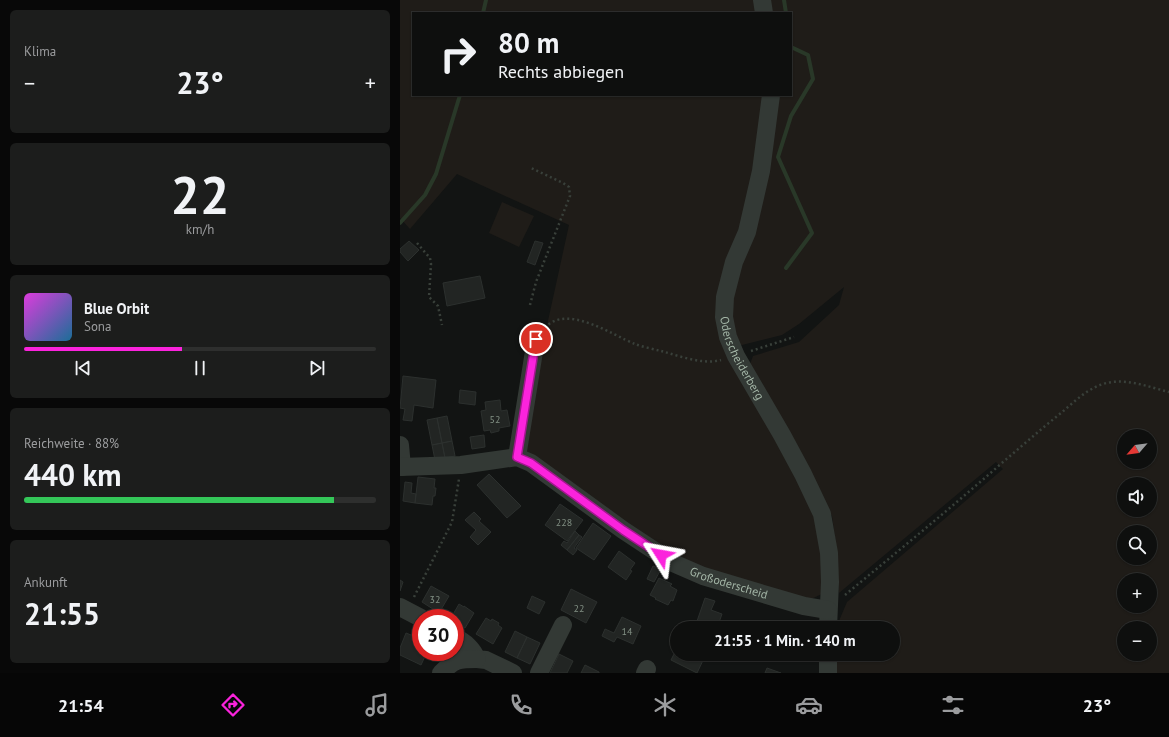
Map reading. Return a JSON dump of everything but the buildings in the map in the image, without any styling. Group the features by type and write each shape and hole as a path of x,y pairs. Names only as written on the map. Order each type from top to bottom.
{"street":[{"path":"762,0 764,12"},
{"name":"Oderscheiderberg","path":"771,96 761,171 747,232 734,262 725,297 724,317 728,337 736,356 785,442 822,514 829,553 830,582 828,621"},
{"path":"400,445 401,467 461,465 517,457 536,339"},
{"name":"Großoderscheid","path":"517,457 531,463 623,530 673,563 703,576 804,606 828,610"},
{"path":"539,673 563,625"},
{"path":"464,642 472,650 477,659"},
{"path":"442,673 449,665 459,659 486,660 513,673"},
{"path":"828,661 828,673"}],"path":[{"path":"530,305 536,282 570,196 569,188 563,183 532,168"},
{"path":"417,243 430,258 432,264 429,297 438,306 442,325"},
{"path":"536,339 550,322 564,319 586,321 636,345 698,361 716,361 794,337"},
{"path":"828,610 1079,397 1091,389 1104,383 1117,382 1132,383 1169,392"},
{"path":"409,612 452,522 461,465"}],"shaded area":[{"path":"400,0 1169,0 1169,673 836,673 836,661 900,661 900,621 839,621 847,602 1003,469 996,462 839,593 837,552 832,516 750,364 753,356 799,342 839,305 844,287 799,324 782,335 726,349 817,515 824,593 809,600 675,560 525,451 530,403 569,225 457,174 410,229 400,218"},
{"path":"502,202 534,216 519,247 489,233"}],"waterway":[{"path":"483,12 486,0"},
{"path":"784,0 786,12"},
{"path":"786,268 812,233 778,157 791,116 813,79 808,55 792,47"},
{"path":"400,223 425,195 436,174 460,96"}],"route":[{"path":"536,339 517,457 531,463 623,530 661,555"}]}
